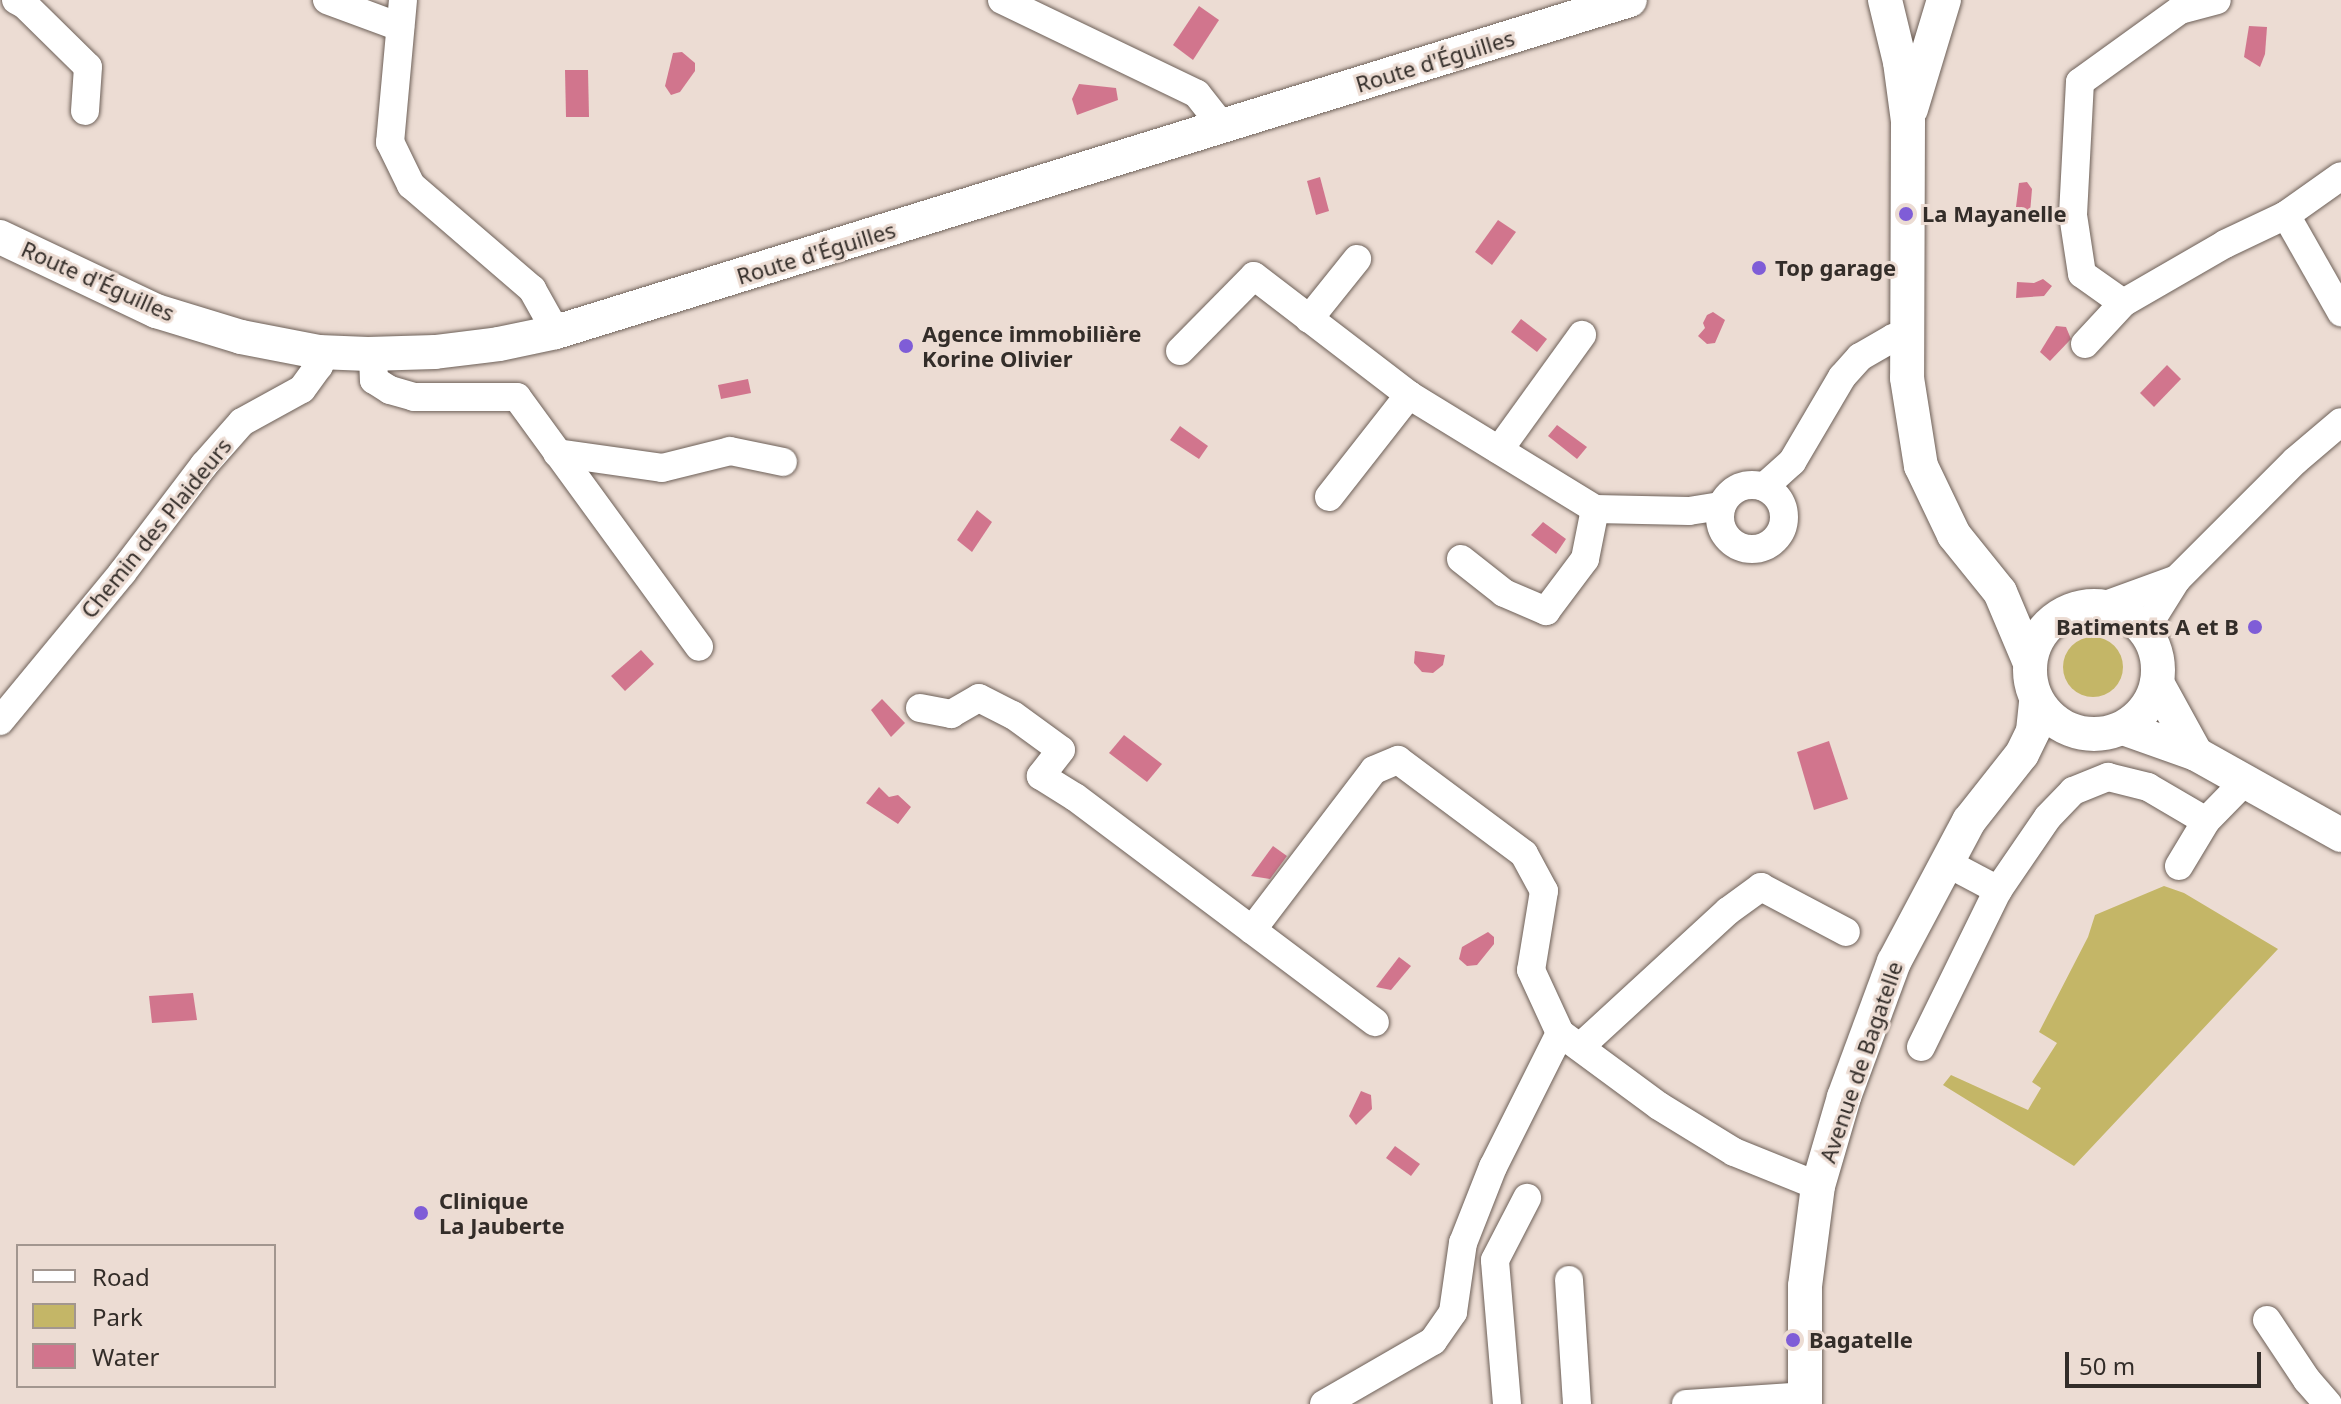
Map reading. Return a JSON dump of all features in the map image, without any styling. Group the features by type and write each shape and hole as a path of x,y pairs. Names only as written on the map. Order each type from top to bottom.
{"street":[{"path":"16,0 25,5 88,67 85,111"},
{"path":"327,0 402,13 390,142 411,185 532,289 556,332"},
{"path":"1002,0 1197,94 1223,127"},
{"name":"Route d'Éguilles","path":"0,237 156,311 241,337 319,352 435,352 556,332 1630,0"},
{"path":"1885,0 1900,62 1908,121 1907,378 1921,466 1954,535 2000,592 2030,663 2036,700 2057,722 2085,734"},
{"path":"1908,121 1944,0"},
{"path":"2123,303 2082,274 2073,215 2080,82 2180,10 2217,0"},
{"path":"2085,344 2123,303 2225,244 2286,215 2341,176"},
{"path":"2286,215 2341,312"},
{"path":"1309,319 1357,259"},
{"path":"1180,351 1254,276 1409,395 1595,509 1689,511 1722,506"},
{"path":"1764,487 1792,462 1842,377 1860,357 1908,333"},
{"path":"1499,450 1582,335"},
{"name":"Chemin des Plaideurs","path":"0,721 122,573 204,465 242,422 302,389 319,366 319,352"},
{"path":"373,354 374,380 390,390 414,397 517,397 699,647"},
{"path":"1329,497 1409,395"},
{"path":"2145,630 2177,579 2295,461 2338,430"},
{"path":"557,453 662,468 730,451 783,462"},
{"path":"1689,511 1745,549 1766,546 1781,532 1792,462"},
{"path":"1727,538 1720,523 1722,506 1727,497 1744,485 1764,487 1773,492 1784,511"},
{"path":"1461,559 1504,593 1546,611 1585,559 1595,509"},
{"path":"2030,663 2038,637 2057,617 2079,607 2103,606 2177,579"},
{"path":"2000,592 2057,617"},
{"path":"2022,754 2085,734 2105,734 2123,728 2145,709 2157,683 2157,655 2145,630 2126,614 2103,606"},
{"path":"2157,683 2196,754"},
{"path":"920,708 951,714 979,698 1013,715 1061,750 1041,776 1075,797 1375,1022"},
{"name":"Avenue de Bagatelle","path":"1805,1400 1805,1286 1818,1186 1844,1097 1894,962 1969,821 2022,754 2033,731 2036,700"},
{"path":"2123,728 2196,754 2341,835"},
{"path":"1252,930 1374,770 1398,760 1524,854 1544,891 1531,970 1570,1040 1659,1106 1734,1152 1818,1186"},
{"path":"1921,1047 1998,890 2048,817 2073,791 2108,777 2148,787 2206,821"},
{"path":"2179,866 2206,821 2244,782"},
{"path":"1947,863 1998,890"},
{"path":"1324,1404 1433,1341 1453,1312 1463,1243 1493,1167 1570,1040 1761,887 1846,932"},
{"path":"1507,1404 1495,1260 1527,1198"},
{"path":"1569,1280 1577,1404"},
{"path":"2267,1320 2307,1380 2328,1404"},
{"path":"1686,1404 1805,1400"}],"green space":[{"path":"2093,637 2104,639 2114,646 2121,656 2121,678 2114,688 2104,695 2093,697 2082,695 2072,688 2065,678 2063,667 2065,656 2072,646 2082,639"},
{"path":"2164,886 2184,893 2278,949 2074,1166 1943,1085 1951,1075 2028,1110 2041,1088 2032,1082 2057,1043 2039,1032 2088,937 2095,915"}],"water":[{"path":"1199,6 1219,20 1193,60 1173,45"},
{"path":"2249,26 2267,27 2265,54 2260,67 2244,57"},
{"path":"682,52 695,63 695,71 680,92 671,95 665,86 673,53"},
{"path":"565,70 588,70 589,117 566,117"},
{"path":"1079,84 1116,88 1118,100 1077,115 1072,99"},
{"path":"1320,177 1329,211 1316,215 1307,181"},
{"path":"2027,182 2032,189 2030,213 2023,215 2016,207 2019,183"},
{"path":"1498,220 1516,232 1492,265 1475,252"},
{"path":"2043,279 2052,286 2044,296 2016,298 2017,282 2034,283"},
{"path":"1713,312 1725,320 1715,343 1707,344 1698,336 1705,328 1703,323 1707,315"},
{"path":"1521,319 1547,339 1537,352 1511,332"},
{"path":"2056,326 2066,327 2071,339 2050,361 2040,352"},
{"path":"2167,365 2181,379 2154,407 2140,393"},
{"path":"748,379 751,393 721,399 718,385"},
{"path":"1557,425 1587,447 1577,459 1548,436"},
{"path":"1180,426 1208,446 1199,459 1170,440"},
{"path":"977,510 992,522 972,552 957,540"},
{"path":"1543,522 1566,539 1556,554 1531,535"},
{"path":"641,650 654,664 625,691 611,676"},
{"path":"1415,651 1445,655 1443,665 1433,673 1422,672 1414,663"},
{"path":"882,699 905,723 891,737 871,710"},
{"path":"1124,735 1162,764 1147,782 1109,753"},
{"path":"1829,741 1848,799 1814,810 1797,752"},
{"path":"879,787 889,797 898,795 911,807 898,824 866,803"},
{"path":"1273,846 1287,856 1270,879 1251,876"},
{"path":"1488,932 1494,937 1494,944 1477,965 1467,966 1459,959 1462,947"},
{"path":"1399,957 1411,966 1391,990 1376,987"},
{"path":"193,993 197,1020 152,1023 149,996"},
{"path":"1361,1091 1371,1095 1372,1109 1356,1125 1349,1116"},
{"path":"1395,1146 1420,1164 1411,1176 1386,1158"}],"place":[{"name":"La Mayanelle","path":"1906,214"},
{"name":"Top garage","path":"1759,268"},
{"name":"Agence immobilière Korine Olivier","path":"906,346"},
{"name":"Batiments A et B","path":"2255,627"},
{"name":"Clinique La Jauberte","path":"421,1213"},
{"name":"Bagatelle","path":"1793,1340"}]}
